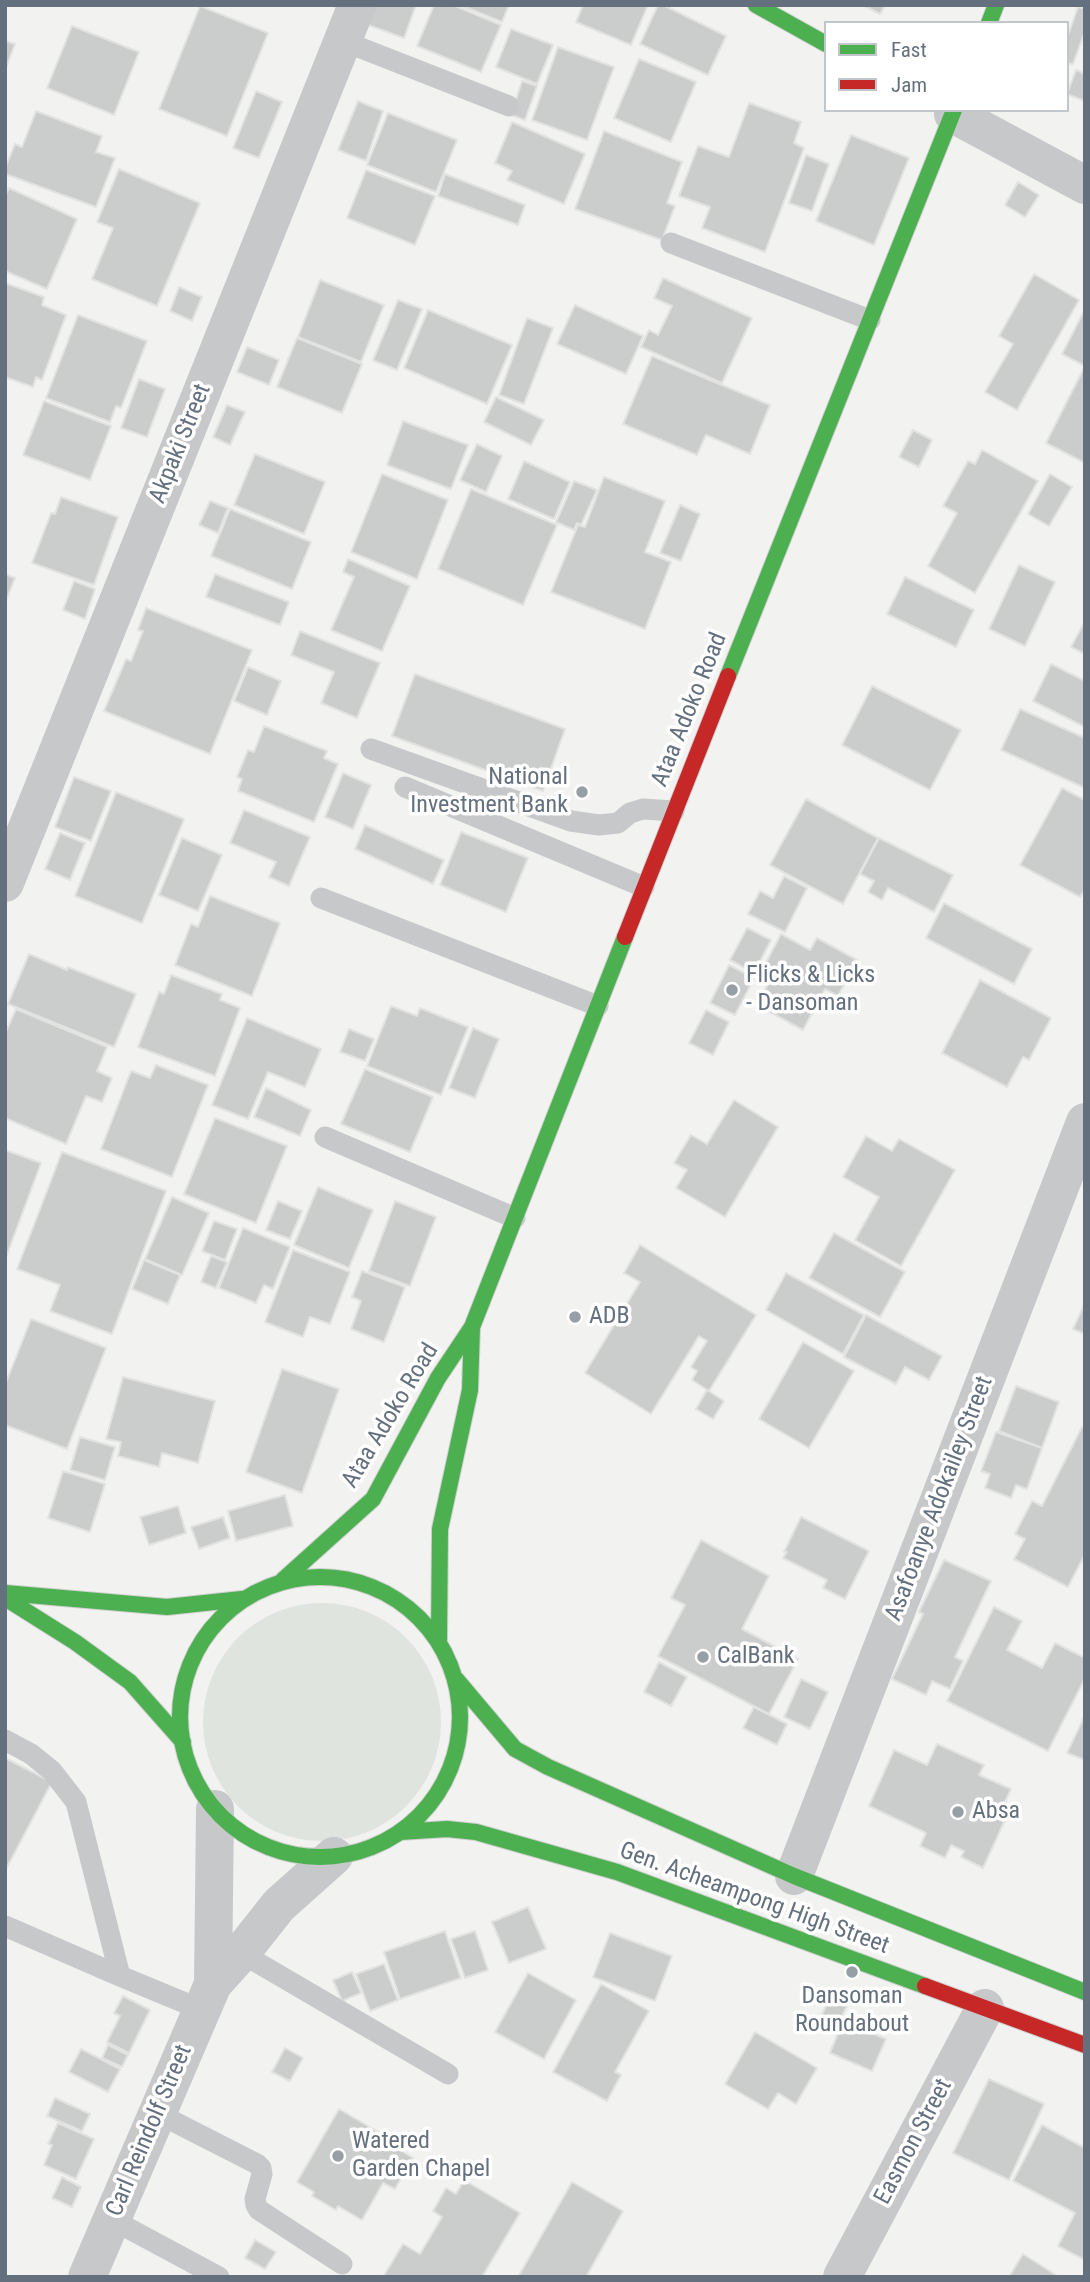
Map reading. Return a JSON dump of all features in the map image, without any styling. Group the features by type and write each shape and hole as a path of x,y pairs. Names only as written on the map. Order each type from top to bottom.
{"main road":[{"path":"756,5 824,43"},
{"name":"Ataa Adoko Road","path":"283,1580 373,1499 438,1378 472,1327 951,112"},
{"name":"Ataa Adoko Road","path":"439,1640 440,1529 470,1390 472,1327"},
{"path":"328,1575 371,1584 410,1606 439,1640 456,1679 461,1722 453,1764 432,1803 400,1832 361,1852 319,1858 276,1851 237,1831 205,1800 186,1760 180,1716 186,1672 208,1631 242,1600 283,1580 328,1575"},
{"path":"5,1595 167,1607 242,1600"},
{"path":"5,1595 130,1682 183,1742"},
{"name":"Gen. Acheampong High Street","path":"456,1679 515,1749 548,1767 794,1877 1085,1992"},
{"name":"Gen. Acheampong High Street","path":"400,1832 447,1829 477,1832 617,1872 1085,2045"}],"street":[{"name":"Akpaki Street","path":"5,883 358,5"},
{"path":"951,112 1085,185"},
{"name":"Asafoanye Adokailey Street","path":"794,1877 1077,1165 1085,1122"},
{"name":"Carl Reindolf Street","path":"207,1997 215,1809"},
{"name":"Carl Reindolf Street","path":"87,2277 207,1997 279,1905 334,1856"},
{"name":"Easmon Street","path":"842,2277 985,2008"}],"lane":[{"path":"343,41 509,106"},
{"path":"671,243 870,320"},
{"path":"371,749 571,821 599,825 618,823 631,813 643,809 674,811"},
{"path":"405,787 644,887"},
{"path":"321,898 598,1006"},
{"path":"325,1137 515,1218"},
{"path":"5,1740 31,1754 52,1771 76,1802 120,1976"},
{"path":"5,1926 120,1976 207,1997"},
{"path":"241,1953 448,2074"},
{"path":"157,2113 257,2164 262,2174 255,2199 260,2210 342,2264"},
{"path":"111,2219 219,2277"}],"shaded area":[{"path":"310,1603 334,1603 357,1608 378,1617 398,1630 414,1646 436,1687 441,1722 439,1745 432,1768 414,1798 398,1814 357,1836 334,1841 310,1841 287,1836 266,1827 246,1814 230,1798 208,1757 203,1734 203,1710 208,1687 217,1666 230,1646 246,1630 287,1608"}],"building":[{"path":"375,5 416,5 404,38 368,25"},
{"path":"434,5 453,5 501,25 481,72 417,46"},
{"path":"460,5 509,5 502,22"},
{"path":"583,5 648,5 631,45 576,22"},
{"path":"658,5 726,36 708,75 640,44"},
{"path":"863,5 885,5 880,14"},
{"path":"200,6 268,33 227,136 159,109"},
{"path":"1078,7 1085,9 1085,31 1073,64 1069,63 1069,32"},
{"path":"72,26 139,52 114,115 47,88"},
{"path":"511,29 553,45 537,84 496,67"},
{"path":"5,41 15,44 5,70"},
{"path":"558,47 614,67 587,140 532,120"},
{"path":"639,59 696,82 671,142 614,118"},
{"path":"1076,70 1085,74 1085,101 1069,95"},
{"path":"522,81 537,86 525,120 511,115"},
{"path":"256,91 282,102 259,158 233,148"},
{"path":"358,101 383,111 366,161 338,150"},
{"path":"749,103 801,122 794,143 804,148 765,252 702,228 710,207 679,196 698,146 729,157"},
{"path":"36,111 102,136 96,152 115,158 96,207 5,174 15,144 22,147"},
{"path":"388,113 457,140 436,192 367,165"},
{"path":"512,122 585,154 564,204 507,180 512,171 495,163"},
{"path":"604,131 682,162 667,203 675,206 662,240 575,209"},
{"path":"851,135 909,158 874,245 816,221"},
{"path":"806,155 829,164 812,211 789,203"},
{"path":"119,169 200,203 157,306 92,279 113,228 97,222"},
{"path":"366,170 435,196 415,245 347,218"},
{"path":"445,174 525,205 518,225 438,196"},
{"path":"1018,182 1039,195 1025,217 1005,205"},
{"path":"9,188 77,219 47,289 5,271 5,196"},
{"path":"1034,274 1079,300 1017,410 985,392 1013,344 999,336"},
{"path":"663,278 752,318 722,383 641,347 649,330 658,335 672,306 654,298"},
{"path":"320,280 384,305 361,362 298,337"},
{"path":"5,283 44,297 42,305 66,315 42,380 36,377 33,387 5,377"},
{"path":"179,287 202,297 192,321 170,311"},
{"path":"398,300 422,309 397,370 373,360"},
{"path":"575,305 643,336 626,374 557,344"},
{"path":"1085,309 1085,366 1062,354"},
{"path":"428,310 512,345 487,404 404,368"},
{"path":"78,315 147,341 121,408 116,406 110,422 46,398"},
{"path":"527,318 553,328 524,404 499,395"},
{"path":"297,338 362,364 342,413 277,387"},
{"path":"247,347 279,360 269,385 237,372"},
{"path":"652,356 770,405 750,454 706,435 697,455 623,424"},
{"path":"1085,366 1085,463 1046,443"},
{"path":"139,379 165,389 147,437 121,428"},
{"path":"496,397 544,420 531,445 484,422"},
{"path":"44,401 111,426 90,480 23,455"},
{"path":"227,405 245,412 230,445 213,437"},
{"path":"403,421 468,445 451,489 387,465"},
{"path":"913,430 932,440 919,467 899,457"},
{"path":"477,444 502,456 486,492 460,480"},
{"path":"982,450 1038,481 975,593 928,566 957,513 943,506 968,461 975,464"},
{"path":"255,454 325,482 304,534 234,505"},
{"path":"524,461 570,482 554,519 508,499"},
{"path":"382,474 448,500 417,579 351,552"},
{"path":"1050,474 1072,487 1049,526 1028,514"},
{"path":"604,477 665,501 645,552 671,562 645,629 551,592 578,525 585,527"},
{"path":"574,481 597,490 581,525 577,523 574,530 556,522"},
{"path":"471,489 557,525 523,605 438,569"},
{"path":"61,497 118,517 94,585 32,563 51,513 55,514"},
{"path":"210,501 228,508 218,533 199,525"},
{"path":"680,505 700,514 681,561 660,553"},
{"path":"230,509 311,542 292,589 211,556"},
{"path":"348,559 410,586 382,651 331,630 354,577 343,572"},
{"path":"1019,565 1055,582 1025,646 989,629"},
{"path":"5,574 15,578 5,603"},
{"path":"215,574 289,602 280,625 206,597"},
{"path":"905,577 974,610 956,647 887,614"},
{"path":"74,581 95,589 85,619 63,610"},
{"path":"146,608 252,650 210,754 104,711 126,659 131,661 143,631 138,630"},
{"path":"1085,621 1085,654 1071,647"},
{"path":"300,631 380,663 357,718 321,703 334,672 291,655"},
{"path":"1051,664 1085,681 1085,727 1033,701"},
{"path":"248,667 281,681 267,715 234,701"},
{"path":"415,674 565,729 543,791 392,736"},
{"path":"872,686 961,730 930,790 842,745"},
{"path":"1020,709 1085,738 1085,788 1001,750"},
{"path":"264,726 327,751 324,758 338,764 314,822 238,791 242,779 237,777 248,750 254,752"},
{"path":"343,773 371,785 353,829 325,817"},
{"path":"74,777 111,791 91,841 55,827"},
{"path":"1062,788 1085,800 1085,889 1080,897 1020,865"},
{"path":"116,792 184,819 142,923 75,896"},
{"path":"806,799 878,838 843,904 770,865"},
{"path":"244,810 310,837 289,886 269,877 276,862 230,843"},
{"path":"365,825 444,860 433,884 355,849"},
{"path":"461,832 528,858 506,912 440,885"},
{"path":"60,833 85,843 70,880 45,869"},
{"path":"182,838 222,855 198,911 159,895"},
{"path":"879,838 953,875 934,912 888,888 882,900 868,892 874,881 860,874"},
{"path":"784,876 807,888 785,932 748,914 760,891 773,898"},
{"path":"210,896 280,923 252,996 175,965 191,924 198,927"},
{"path":"944,903 1032,949 1014,984 926,938"},
{"path":"747,928 771,940 754,973 730,960"},
{"path":"781,934 810,950 817,938 857,960 838,996 825,989 803,1030 757,1005 770,980 760,974"},
{"path":"29,954 136,994 114,1047 8,1004"},
{"name":"Flicks & Licks - Dansoman","path":"729,965 754,978 735,1015 710,1003"},
{"path":"171,975 222,994 220,1000 240,1008 215,1076 138,1047 159,992 164,994"},
{"path":"980,980 1051,1018 1029,1060 1023,1057 1007,1087 942,1053"},
{"path":"391,1006 417,1016 420,1008 468,1027 441,1095 367,1066"},
{"path":"16,1009 107,1047 97,1071 112,1078 102,1102 86,1096 66,1144 5,1118 5,1034"},
{"path":"706,1010 729,1022 713,1055 689,1043"},
{"path":"247,1018 321,1049 305,1087 268,1072 248,1119 212,1105"},
{"path":"473,1028 499,1039 475,1098 449,1088"},
{"path":"349,1029 374,1039 365,1061 340,1052"},
{"path":"156,1065 208,1085 172,1177 101,1149 131,1071 150,1078"},
{"path":"365,1069 433,1097 410,1152 341,1124"},
{"path":"266,1088 311,1110 300,1136 254,1117"},
{"path":"734,1100 778,1127 725,1217 676,1188 687,1170 674,1163 691,1135 707,1144"},
{"path":"215,1118 287,1146 256,1223 184,1194"},
{"path":"866,1136 892,1151 899,1139 955,1170 901,1266 855,1240 879,1197 843,1177"},
{"path":"5,1150 41,1163 5,1260"},
{"path":"62,1152 166,1191 112,1334 50,1311 60,1285 17,1269"},
{"path":"318,1187 373,1210 349,1268 294,1245"},
{"path":"172,1197 209,1213 182,1275 145,1259"},
{"path":"278,1201 302,1211 290,1239 266,1230"},
{"path":"395,1201 436,1217 410,1286 369,1271"},
{"path":"214,1221 237,1229 225,1260 202,1251"},
{"path":"243,1228 290,1247 273,1289 264,1285 256,1303 219,1288"},
{"path":"834,1233 905,1272 880,1317 809,1278"},
{"path":"640,1245 756,1315 709,1391 692,1380 697,1371 691,1367 707,1341 699,1336 651,1414 585,1373 640,1282 624,1273"},
{"path":"293,1250 350,1272 330,1324 310,1317 303,1337 265,1322"},
{"path":"211,1256 227,1262 216,1288 201,1282"},
{"path":"144,1260 180,1275 168,1304 132,1289"},
{"path":"362,1271 405,1287 384,1342 351,1329 361,1301 352,1297"},
{"path":"786,1273 864,1315 843,1354 766,1310"},
{"path":"1085,1303 1085,1334 1073,1329"},
{"path":"866,1315 942,1356 929,1380 905,1367 896,1384 844,1357"},
{"path":"31,1319 106,1348 67,1449 5,1425 5,1385"},
{"path":"803,1342 854,1371 809,1448 759,1419"},
{"path":"282,1369 339,1389 302,1493 246,1472"},
{"path":"123,1377 215,1401 198,1463 162,1453 159,1467 118,1456 121,1442 106,1439"},
{"path":"1016,1386 1059,1402 1042,1448 999,1431"},
{"path":"707,1390 724,1401 713,1419 696,1409"},
{"path":"1082,1427 1085,1429 1085,1554 1068,1587 1014,1559 1025,1539 1015,1534 1032,1501 1042,1506"},
{"path":"996,1432 1042,1448 1027,1489 1016,1485 1011,1498 985,1488 990,1474 981,1471"},
{"path":"80,1437 115,1447 105,1480 70,1470"},
{"path":"63,1471 105,1484 90,1532 48,1518"},
{"path":"285,1495 293,1526 236,1541 228,1511"},
{"path":"178,1506 186,1533 149,1545 140,1517"},
{"path":"223,1517 230,1538 199,1549 191,1527"},
{"path":"801,1517 869,1551 845,1599 823,1588 827,1580 783,1558"},
{"path":"701,1540 769,1576 742,1629 798,1659 769,1714 658,1656 685,1605 671,1598"},
{"path":"944,1560 991,1581 955,1657 963,1661 950,1689 932,1681 926,1695 892,1679 923,1614 919,1612"},
{"path":"994,1607 1022,1621 1007,1650 1042,1668 1055,1643 1085,1658 1085,1678 1048,1751 947,1701"},
{"path":"659,1662 687,1677 671,1706 644,1692"},
{"path":"801,1679 828,1692 810,1729 784,1717"},
{"path":"754,1707 787,1724 777,1745 743,1728"},
{"path":"1085,1715 1085,1760 1067,1753"},
{"path":"937,1744 984,1765 979,1775 1011,1789 1005,1802 1012,1805 983,1868 961,1857 964,1851 951,1845 945,1858 920,1846 926,1833 869,1806 894,1750 927,1765"},
{"path":"5,1758 52,1782 5,1871"},
{"path":"528,1907 546,1949 509,1963 492,1922"},
{"path":"445,1931 461,1978 400,1999 384,1952"},
{"path":"475,1931 488,1970 465,1978 451,1939"},
{"path":"610,1933 672,1956 655,2001 593,1977"},
{"path":"384,1964 398,2000 370,2011 356,1974"},
{"path":"352,1972 361,1993 342,2001 333,1980"},
{"path":"528,1973 576,2000 544,2059 495,2032"},
{"path":"601,1984 649,2011 615,2072 621,2075 607,2101 553,2072"},
{"path":"123,1996 150,2010 129,2053 107,2042 120,2016 114,2013"},
{"path":"830,1998 847,2006 838,2024 821,2016"},
{"path":"843,2021 886,2039 872,2071 830,2053"},
{"path":"755,2032 817,2068 796,2104 778,2093 768,2109 725,2084"},
{"path":"108,2045 128,2055 122,2067 102,2058"},
{"path":"285,2048 303,2058 290,2081 272,2072"},
{"path":"81,2049 120,2069 108,2092 69,2072"},
{"path":"989,2079 1044,2104 1009,2180 953,2153"},
{"path":"55,2098 90,2114 82,2131 47,2116"},
{"path":"339,2109 404,2147 402,2151 413,2158 395,2189 383,2183 362,2220 338,2206 336,2210 312,2196 314,2192 297,2182"},
{"path":"58,2123 94,2139 76,2179 44,2165 52,2145 48,2144"},
{"path":"1042,2125 1085,2148 1085,2260 1058,2246 1075,2213 1013,2181"},
{"path":"62,2177 81,2187 72,2207 52,2198"},
{"path":"464,2180 520,2213 482,2277 383,2277 403,2244 420,2254 442,2217 433,2211 446,2188 456,2194"},
{"path":"572,2182 623,2211 586,2277 518,2277"},
{"path":"255,2240 276,2252 265,2269 245,2258"},
{"path":"1023,2254 1059,2277 1009,2277"}],"traffic: fast":[{"path":"756,5 824,43"},
{"path":"990,21 996,5"},
{"path":"728,676 953,112"},
{"path":"283,1580 373,1499 438,1378 472,1327 625,937"},
{"path":"439,1640 440,1529 470,1390 472,1327"},
{"path":"320,1577 347,1580 374,1588 398,1600 419,1618 437,1639 449,1663 457,1690 460,1717 457,1744 449,1771 437,1795 419,1816 398,1834 374,1846 347,1854 320,1857 293,1854 266,1846 242,1834 221,1816 203,1795 191,1771 183,1744 180,1717 183,1690 191,1663 203,1639 221,1618 242,1600 266,1588 293,1580 320,1577"},
{"path":"5,1593 167,1607 242,1599"},
{"path":"5,1598 75,1642 130,1682 183,1742"},
{"path":"456,1679 515,1749 548,1767 794,1876 1085,1992"},
{"path":"400,1832 447,1829 476,1832 617,1872 925,1986"}],"traffic: jam":[{"path":"625,937 728,676"},
{"path":"925,1986 1085,2045"}],"place":[{"name":"National Investment Bank","path":"582,792"},
{"name":"Flicks & Licks - Dansoman","path":"732,990"},
{"name":"ADB","path":"575,1317"},
{"name":"CalBank","path":"703,1657"},
{"name":"Absa","path":"958,1812"},
{"name":"Dansoman Roundabout","path":"852,1972"},
{"name":"Watered Garden Chapel","path":"338,2156"}]}
